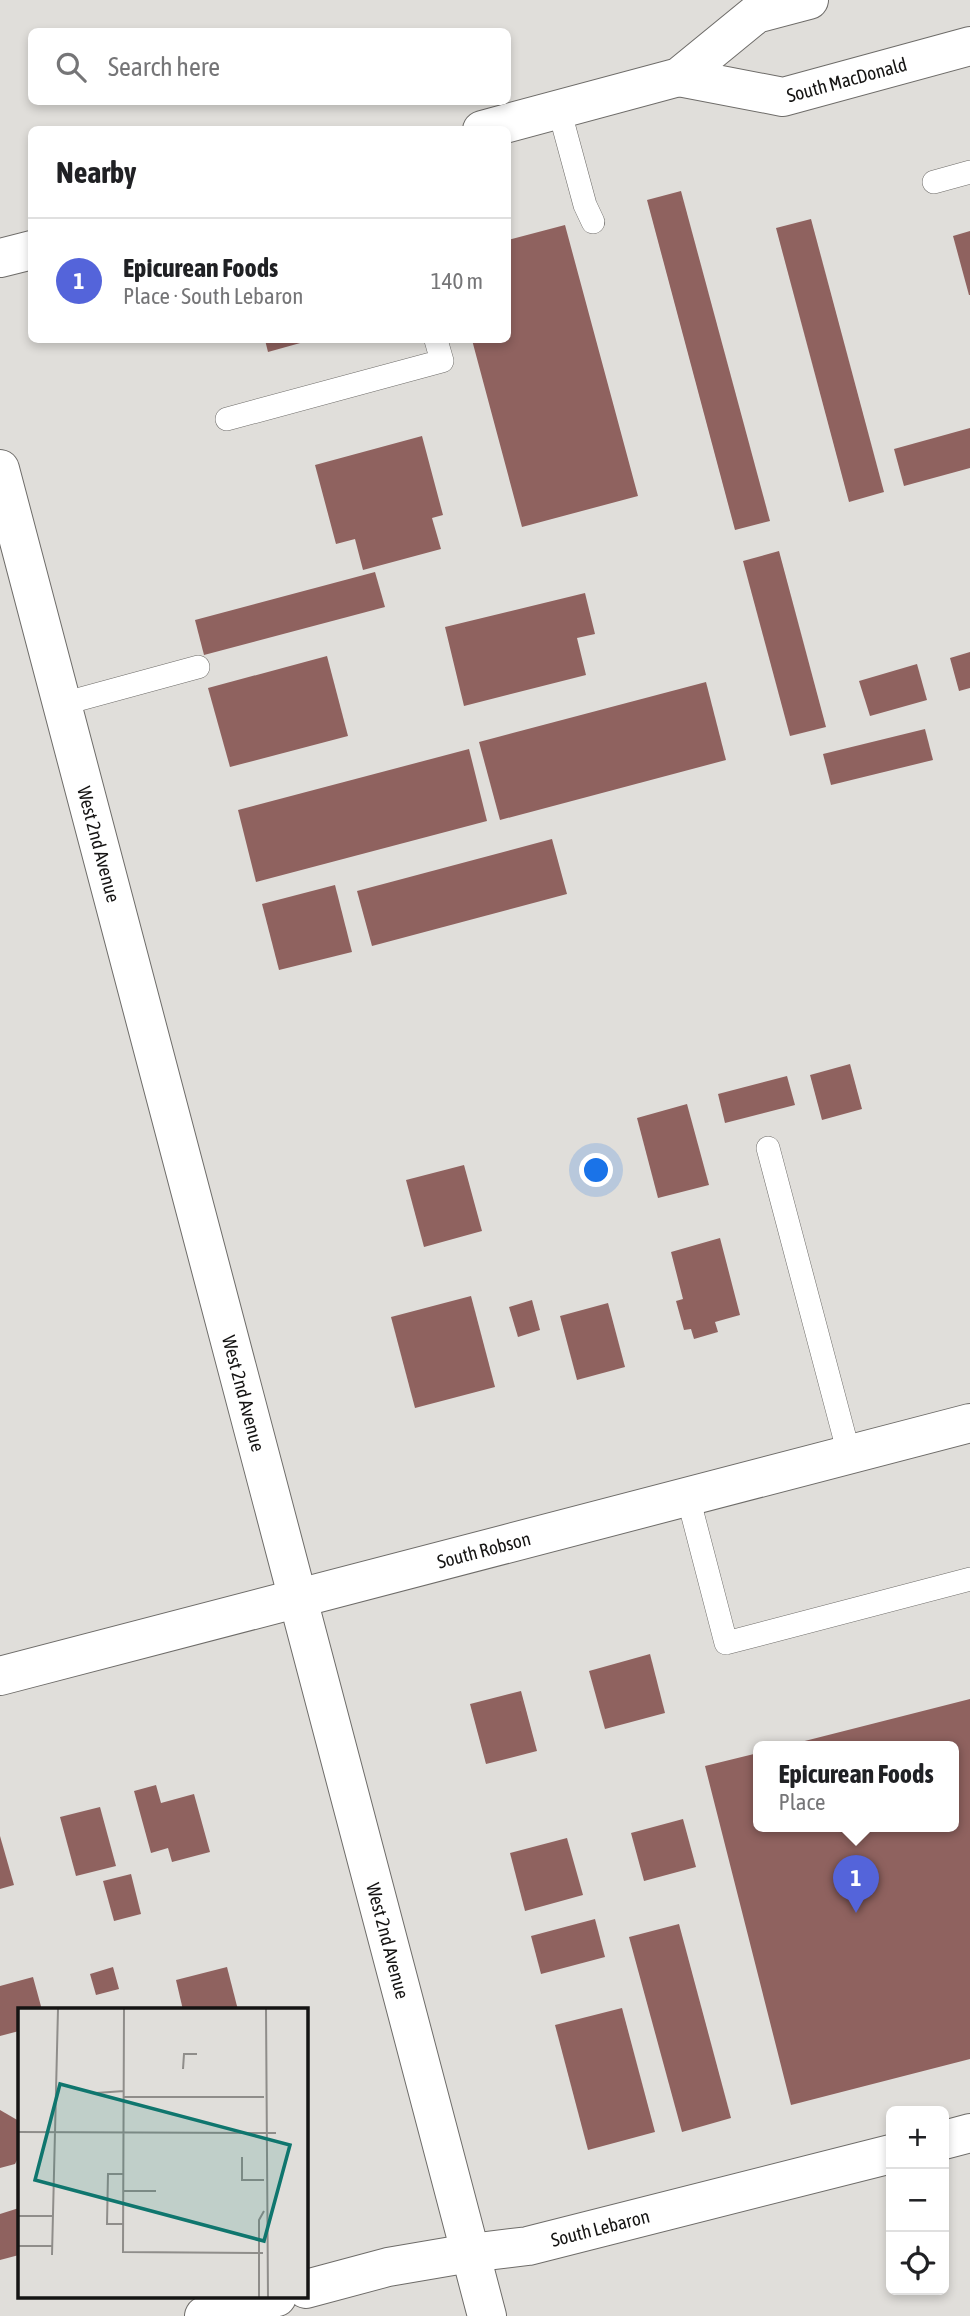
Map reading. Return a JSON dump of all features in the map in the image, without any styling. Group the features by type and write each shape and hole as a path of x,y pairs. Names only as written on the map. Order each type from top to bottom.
{"street":[{"name":"South MacDonald","path":"497,126 680,77 756,14 809,0"},
{"name":"South MacDonald","path":"680,77 783,97 970,46"},
{"path":"0,258 28,251"},
{"name":"West 2nd Avenue","path":"0,469 487,2316"},
{"name":"South Robson","path":"0,1676 970,1423"},
{"path":"949,2139 970,2133"},
{"name":"South Lebaron","path":"308,2288 388,2267 528,2246 886,2155"},
{"path":"204,2316 273,2298"}],"lane":[{"path":"559,109 585,205 593,222"},
{"path":"934,182 970,172"},
{"path":"227,419 442,361 437,343"},
{"path":"62,704 198,667"},
{"path":"768,1148 849,1454"},
{"path":"688,1497 726,1643 970,1579"}],"building":[{"path":"681,191 770,521 735,530 647,200"},
{"path":"811,219 884,492 849,502 776,228"},
{"path":"565,225 638,496 522,527 473,343 511,343 511,239"},
{"path":"970,231 970,295 969,295 953,236"},
{"path":"266,343 300,343 268,352"},
{"path":"970,428 970,468 904,486 894,449"},
{"path":"422,436 443,515 432,518 441,549 363,570 355,539 336,544 315,465"},
{"path":"779,551 826,727 790,736 743,561"},
{"path":"375,572 385,607 204,655 195,620"},
{"path":"585,593 595,634 577,638 586,675 464,706 445,627"},
{"path":"970,652 970,688 959,691 950,658"},
{"path":"327,656 348,736 230,767 208,688"},
{"path":"917,664 927,700 870,716 859,681"},
{"path":"706,682 726,760 500,820 479,742"},
{"path":"925,729 933,760 831,785 823,754"},
{"path":"469,749 487,821 256,882 238,810"},
{"path":"552,839 567,894 372,946 357,891"},
{"path":"335,885 352,952 279,970 262,904"},
{"path":"850,1064 862,1109 822,1120 810,1075"},
{"path":"787,1076 795,1105 725,1123 718,1094"},
{"path":"687,1104 709,1185 658,1198 637,1118"},
{"path":"464,1165 482,1231 424,1247 406,1180"},
{"path":"720,1238 740,1315 715,1322 718,1332 694,1339 691,1329 684,1330 676,1301 683,1299 671,1252"},
{"path":"471,1296 495,1387 415,1408 391,1317"},
{"path":"532,1300 540,1330 518,1337 509,1307"},
{"path":"608,1303 625,1367 577,1380 560,1316"},
{"path":"650,1654 665,1713 605,1729 589,1671"},
{"path":"521,1691 537,1751 486,1764 470,1704"},
{"path":"970,1699 970,2059 791,2105 705,1766 753,1754 753,1832 959,1832 959,1741 805,1741"},
{"path":"156,1785 161,1803 194,1794 210,1852 172,1862 168,1848 151,1853 134,1791"},
{"path":"100,1807 116,1866 76,1876 60,1817"},
{"path":"683,1819 696,1867 644,1881 631,1833"},
{"path":"0,1836 14,1885 0,1889"},
{"path":"567,1838 583,1895 525,1911 510,1853"},
{"path":"131,1874 141,1914 114,1921 103,1881"},
{"path":"595,1919 605,1957 541,1974 531,1936"},
{"path":"679,1924 731,2118 682,2132 629,1937"},
{"path":"113,1967 119,1989 96,1995 90,1974"},
{"path":"227,1967 237,2008 183,2008 176,1980"},
{"path":"33,1977 41,2008 18,2008 18,2031 0,2036 0,1986"},
{"path":"622,2008 655,2132 588,2150 555,2025"},
{"path":"0,2110 18,2120 18,2158 15,2164 0,2168"},
{"path":"18,2208 18,2255 0,2260 0,2214"}],"place":[{"name":"Epicurean Foods","path":"856,1913"}]}
